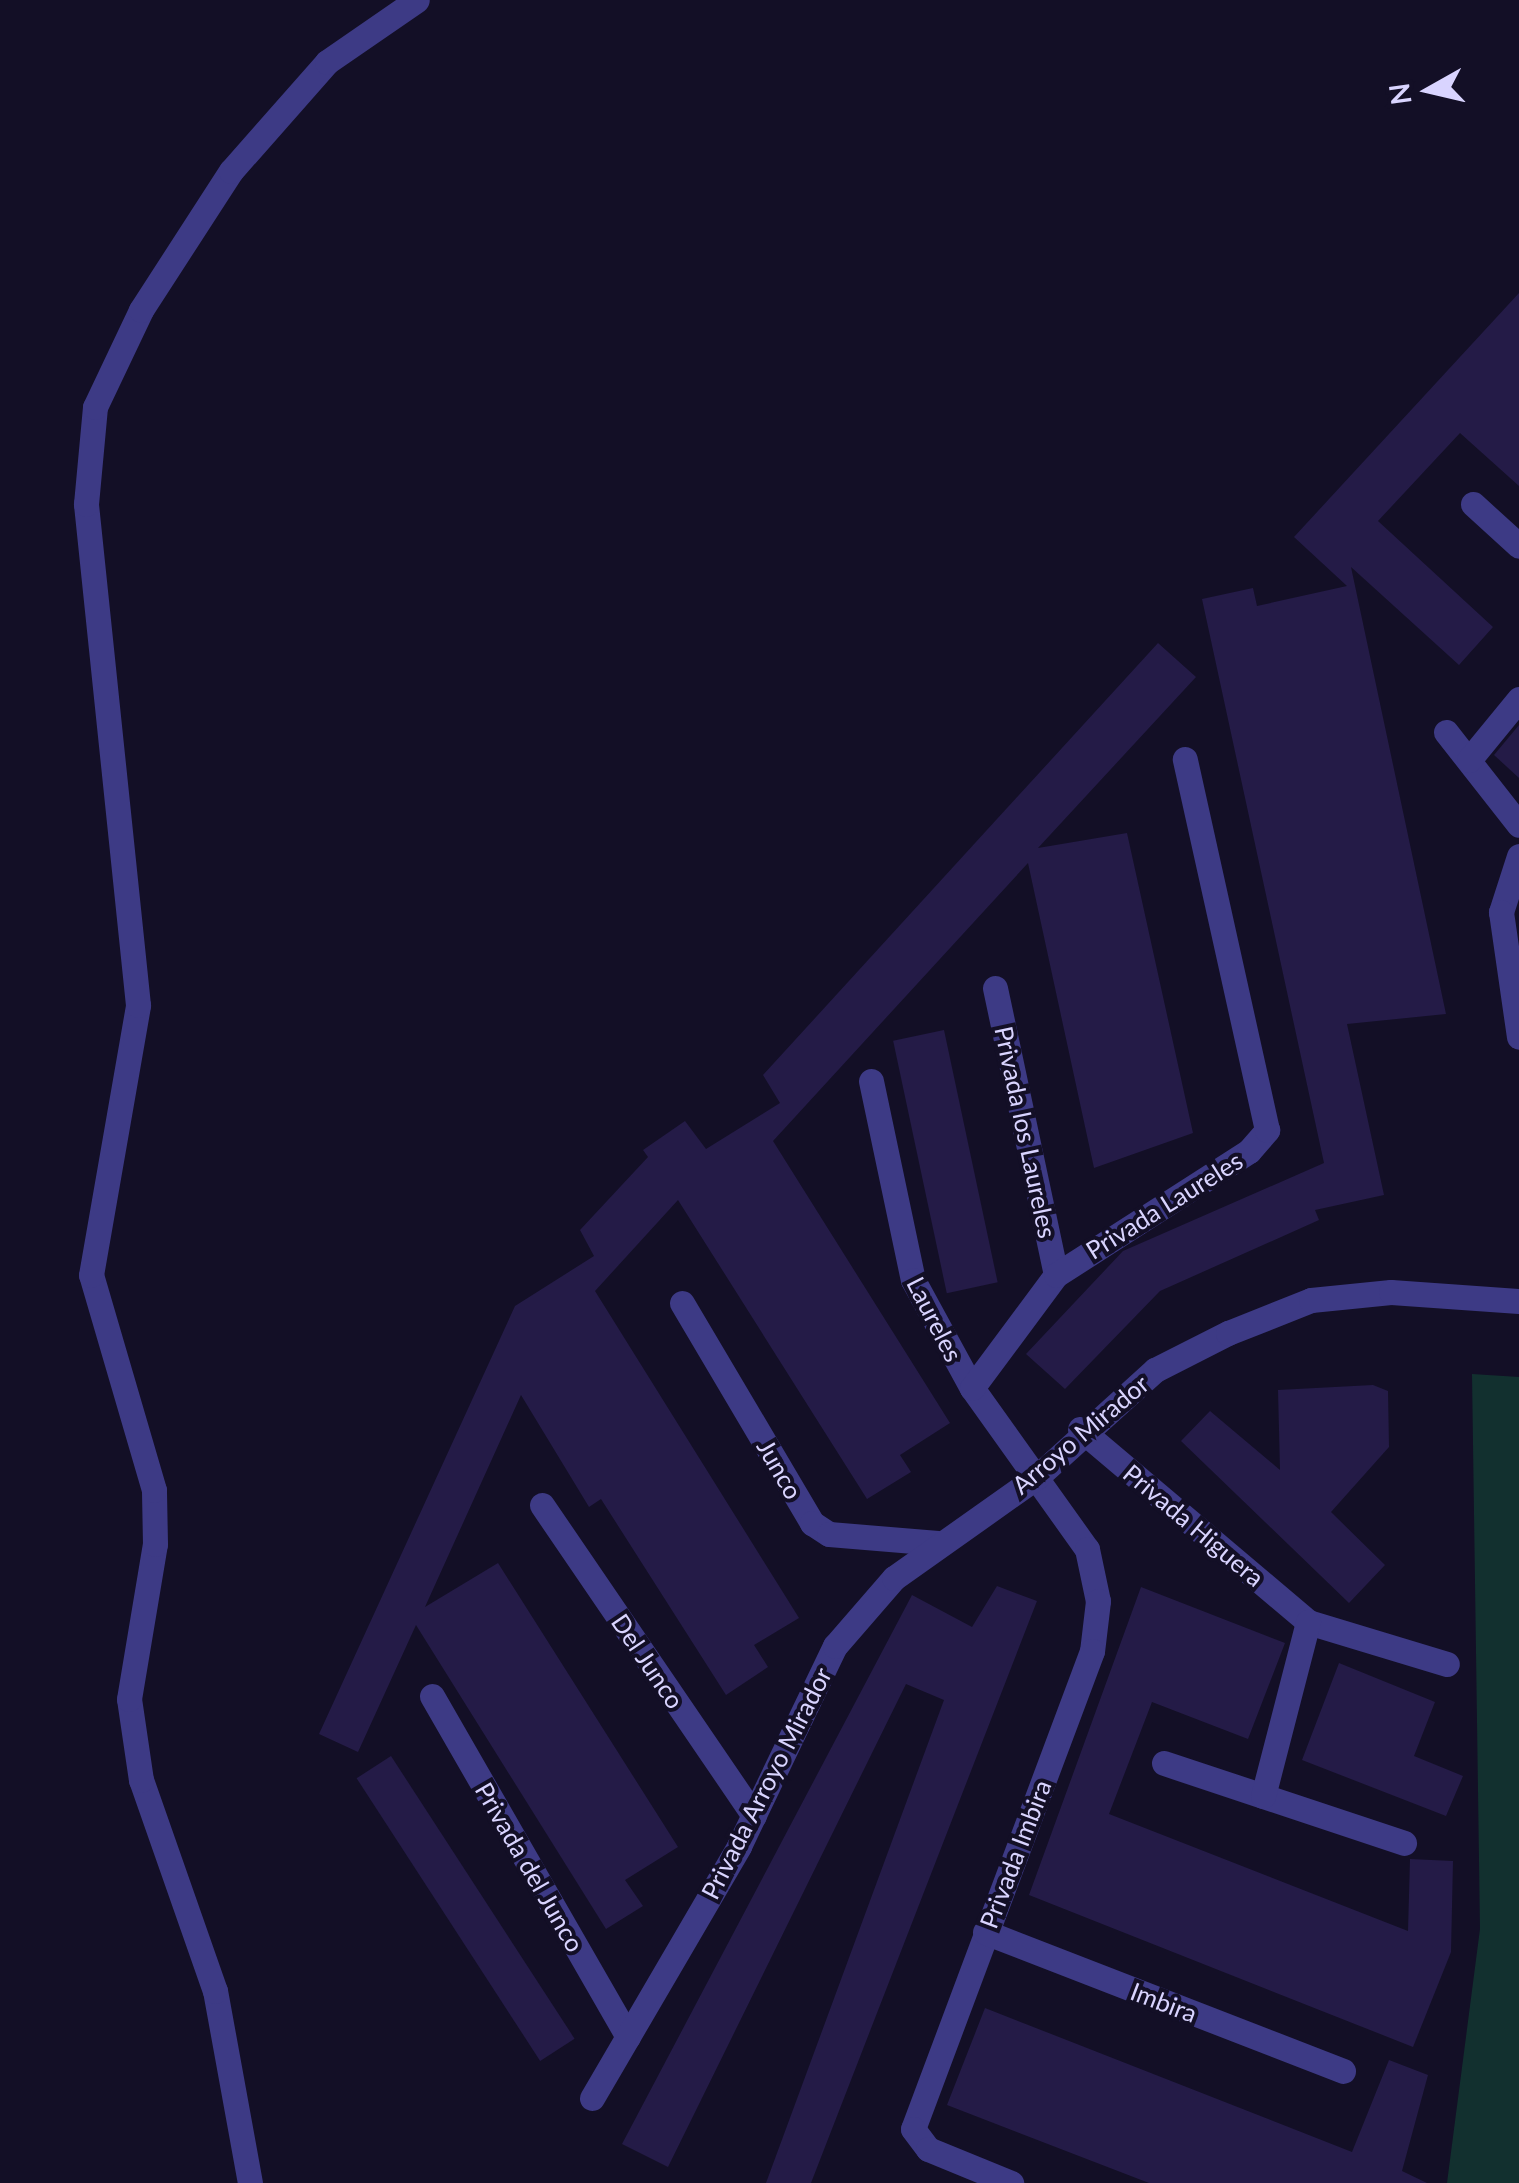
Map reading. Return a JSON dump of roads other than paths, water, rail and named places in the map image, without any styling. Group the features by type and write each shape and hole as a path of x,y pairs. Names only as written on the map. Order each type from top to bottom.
{"street":[{"path":"250,2183 215,1991 141,1780 128,1699 155,1544 154,1490 92,1275 138,1005 86,504 95,406 141,310 231,171 327,62 417,0"},
{"path":"1472,504 1519,546"},
{"path":"1470,760 1519,699"},
{"path":"1446,732 1519,825"},
{"name":"Privada Laureles","path":"972,1388 1056,1276 1249,1151 1267,1130 1184,759"},
{"path":"1519,856 1501,912 1519,1037"},
{"name":"Privada los Laureles","path":"996,988 1056,1276"},
{"name":"Laureles","path":"871,1081 913,1280 972,1388 1038,1476"},
{"name":"Arroyo Mirador","path":"938,1543 1038,1476 1080,1429 1155,1370 1311,1300 1391,1292 1519,1300"},
{"name":"Junco","path":"682,1303 812,1523 829,1534 938,1543"},
{"name":"Privada Higuera","path":"1080,1429 1308,1622 1448,1664"},
{"name":"Privada Imbira","path":"1011,2183 928,2149 913,2129 1092,1651 1098,1601 1087,1549 1038,1476"},
{"name":"Del Junco","path":"542,1505 754,1816"},
{"name":"Privada Arroyo Mirador","path":"592,2098 754,1816 834,1646 938,1543"},
{"path":"1262,1796 1308,1622"},
{"name":"Privada del Junco","path":"432,1696 628,2037"},
{"path":"1164,1764 1404,1843"},
{"name":"Imbira","path":"985,1932 1344,2071"}]}
